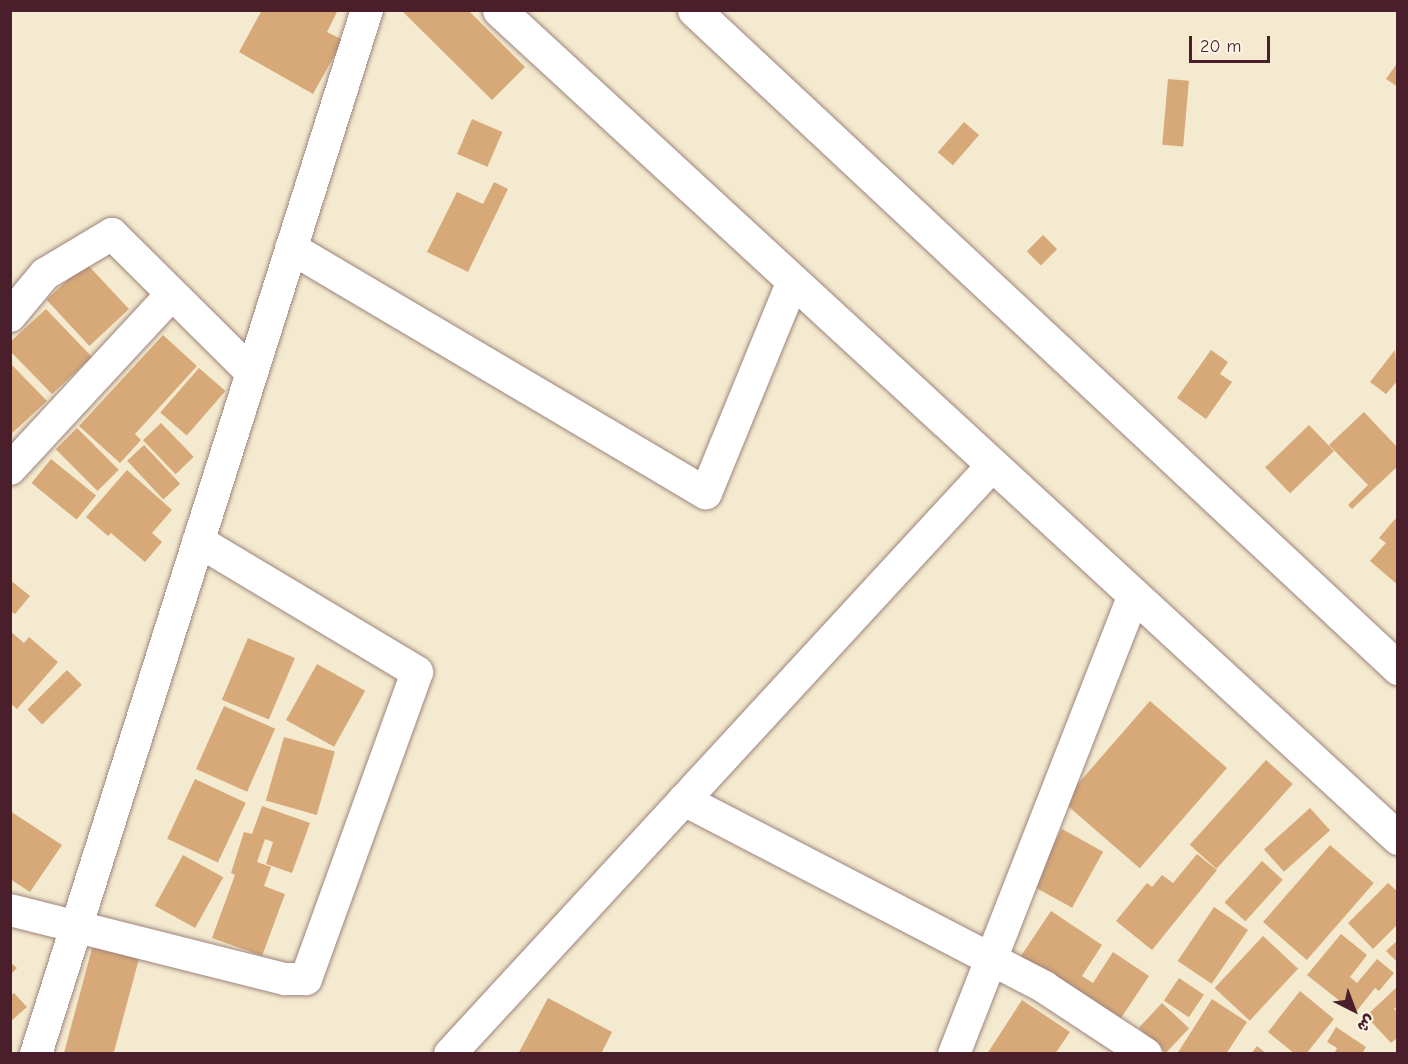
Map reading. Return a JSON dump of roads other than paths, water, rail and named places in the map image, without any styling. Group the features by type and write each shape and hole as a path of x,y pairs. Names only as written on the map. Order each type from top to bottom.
{"main road":[{"path":"500,10 1398,838"},
{"path":"694,10 1398,668"}],"street":[{"path":"36,1053 367,10"},
{"path":"10,316 45,274 112,234 252,373"},
{"path":"291,248 706,493 793,281"},
{"path":"10,469 172,294"},
{"path":"450,1053 993,465"},
{"path":"10,910 285,980 306,979 417,672 198,541"},
{"path":"954,1053 1134,595"},
{"path":"684,800 1044,987 1146,1053"}]}
